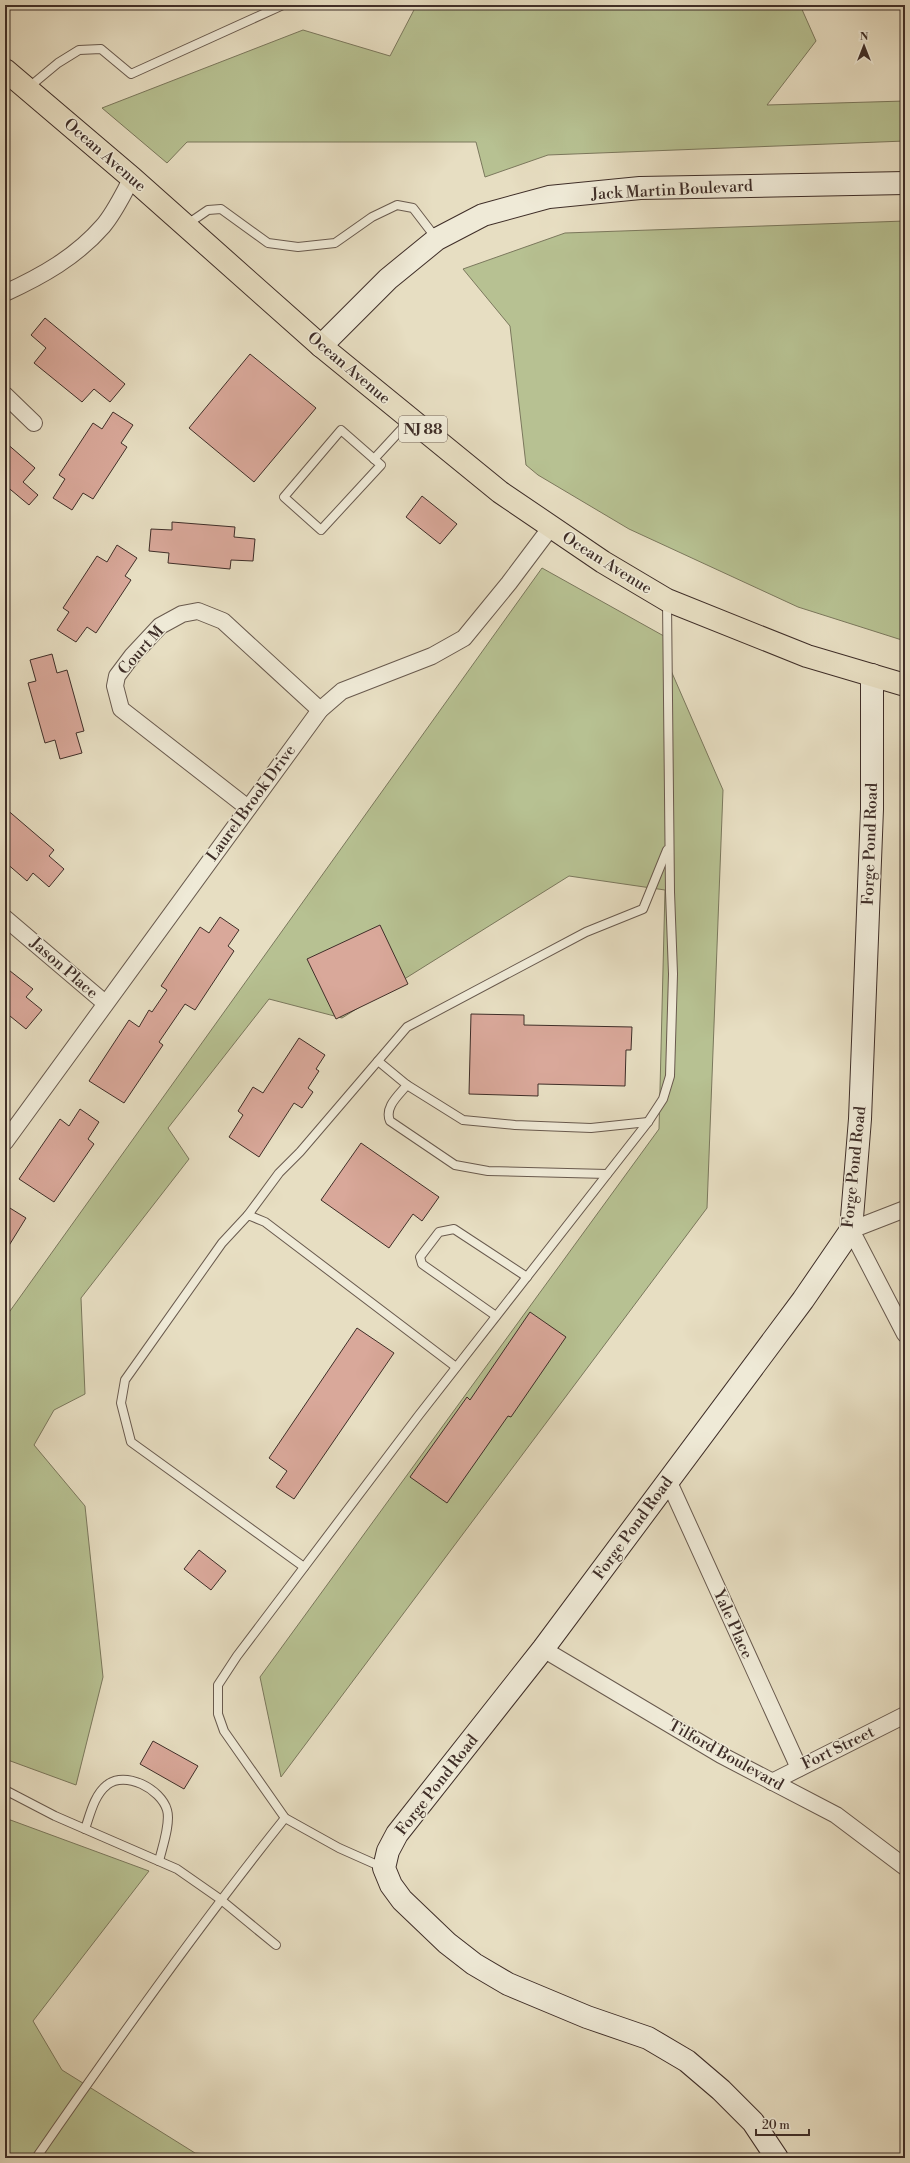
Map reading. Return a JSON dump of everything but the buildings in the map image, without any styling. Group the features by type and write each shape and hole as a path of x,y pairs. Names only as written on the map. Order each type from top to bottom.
{"main road":[{"name":"Ocean Avenue","path":"5,70 132,178 321,346 500,492 551,527 603,562 667,600 807,656 905,685"}],"street":[{"path":"5,293 43,275 78,251 104,225 132,178"},
{"name":"Jack Martin Boulevard","path":"321,346 388,279 437,239 483,215 549,197 640,188 905,183"},
{"path":"5,395 34,423"},
{"name":"Laurel Brook Drive","path":"5,1142 320,710 342,691 432,656 464,638 509,583 551,527"},
{"name":"Court M","path":"248,808 121,709 115,686 117,676 132,656 160,626 182,614 198,611 223,621 320,710"},
{"name":"Forge Pond Road","path":"384,1868 388,1851 398,1834 543,1650 803,1300 851,1230 860,1119 872,809 872,675"},
{"name":"Jason Place","path":"5,918 105,1004"},
{"path":"905,1209 851,1230 905,1334"},
{"name":"Yale Place","path":"668,1480 799,1768"},
{"name":"Tilford Boulevard","path":"543,1650 721,1755 836,1815 905,1867"},
{"name":"Fort Street","path":"772,1782 905,1715"},
{"path":"384,1868 391,1885 402,1900 447,1943 474,1964 508,1984 587,2017 648,2038 687,2061 721,2090 753,2122 777,2158"}],"lane":[{"path":"27,89 58,63 79,50 101,50 131,74 283,5"},
{"path":"186,226 208,210 221,209 268,243 298,247 335,243 372,217 397,206 413,208 437,239"},
{"path":"374,459 411,419"},
{"path":"341,430 374,459 381,465 321,530 284,496 341,430"},
{"path":"384,1868 339,1848 285,1818 224,1731 218,1714 218,1685 236,1656 456,1367 648,1122 663,1099 670,1076 673,974 669,845 667,600"},
{"path":"304,1567 131,1442 120,1403 125,1380 222,1243 248,1215 279,1173 300,1152 407,1027 586,932 643,909 669,845"},
{"path":"378,1061 407,1085 464,1120 515,1125 591,1128 648,1122"},
{"path":"407,1085 388,1109 390,1121 455,1165 488,1171 607,1174"},
{"path":"248,1215 265,1222 456,1367"},
{"path":"496,1316 422,1264 420,1257 439,1232 454,1229 527,1277"},
{"path":"85,1829 96,1800 106,1785 116,1780 127,1779 142,1783 157,1796 167,1809 166,1827 159,1861"},
{"path":"5,1790 85,1829 177,1869 220,1899 276,1945"},
{"path":"36,2158 130,2022 220,1899 285,1818"}],"green space":[{"path":"415,5 800,5 816,41 767,105 905,101 905,141 548,155 485,177 476,142 187,142 167,163 102,108 303,30 390,56 415,8"},
{"path":"905,221 905,641 798,607 629,529 538,475 526,465 510,326 463,269 565,233"},
{"path":"542,568 671,640 669,666 723,790 707,1208 281,1777 260,1677 659,1129 665,890 569,876 342,1018 269,999 168,1128 189,1159 81,1298 85,1394 54,1410 34,1445 85,1506 103,1677 76,1785 5,1759 5,1318"},
{"path":"5,1818 149,1871 33,2021 62,2070 195,2153 257,2158 5,2158"}]}
